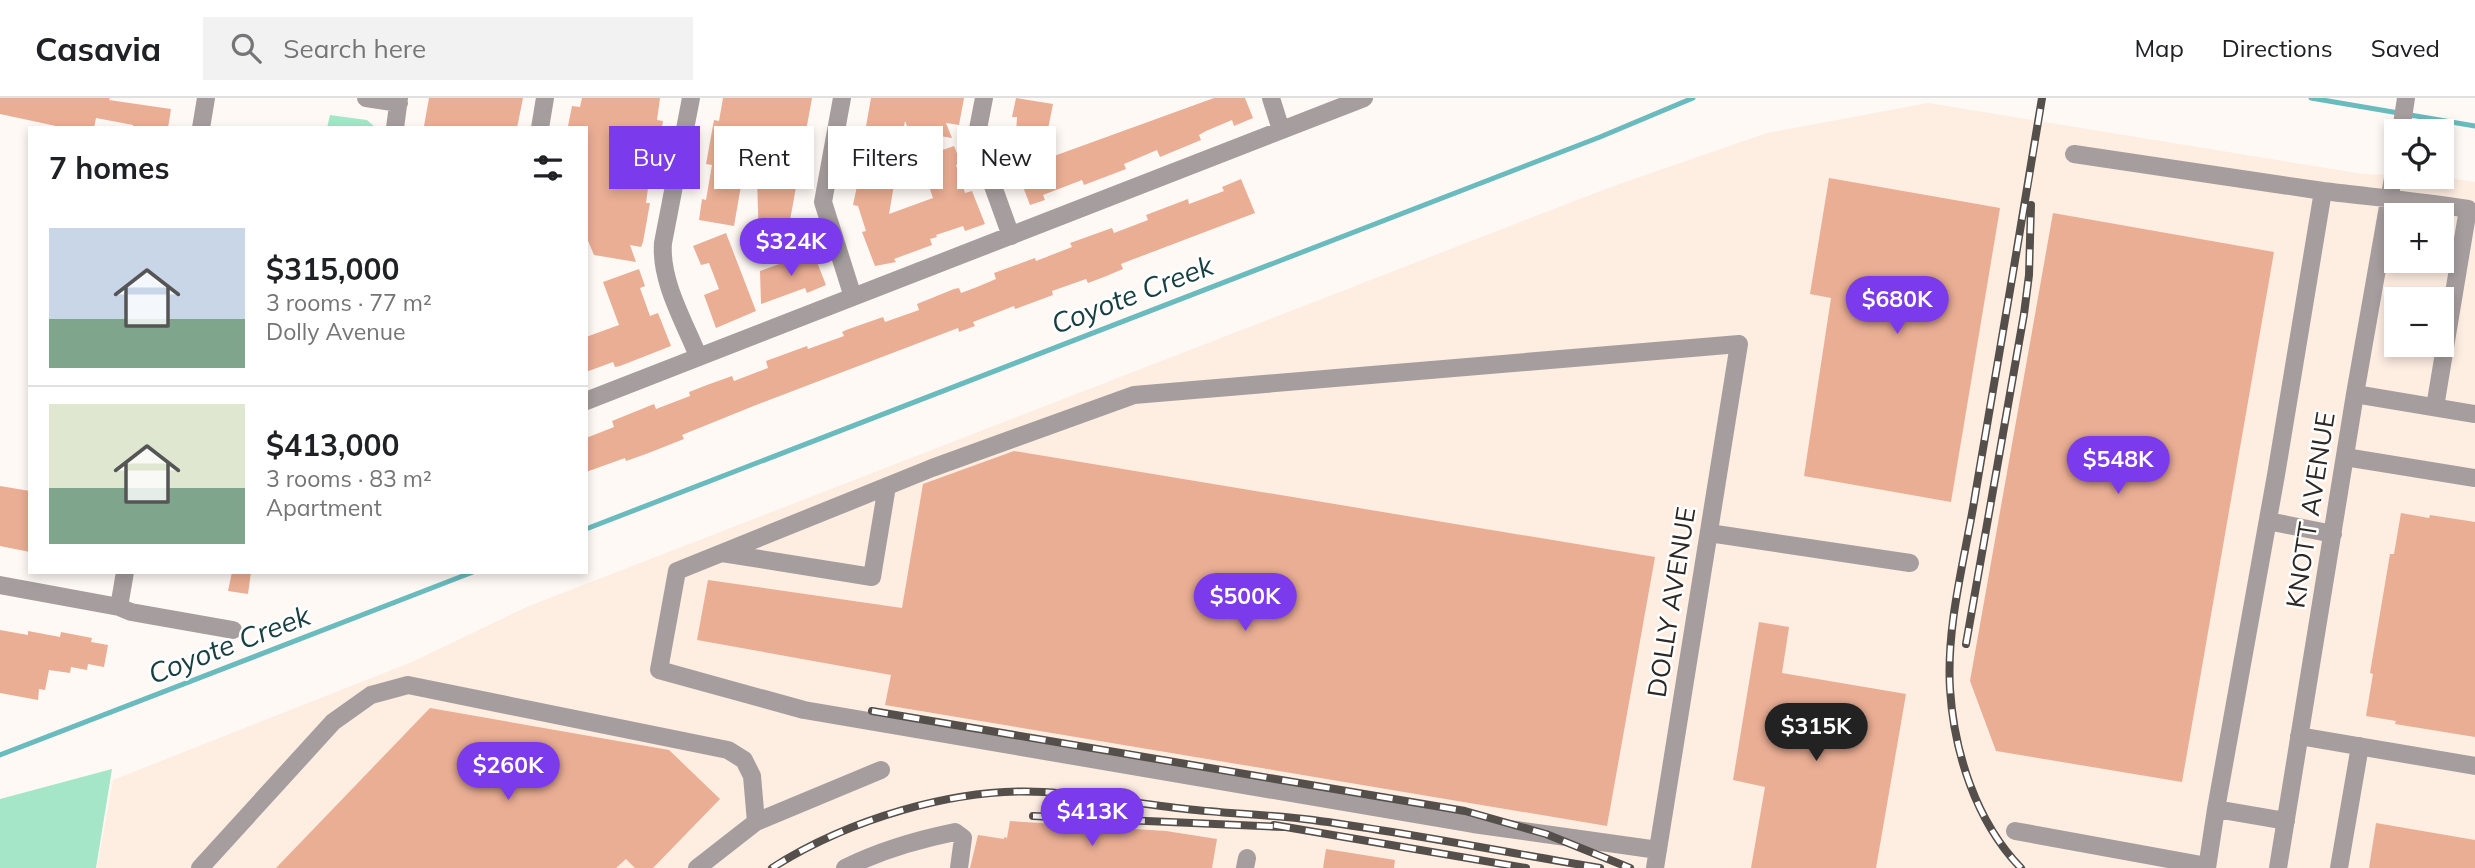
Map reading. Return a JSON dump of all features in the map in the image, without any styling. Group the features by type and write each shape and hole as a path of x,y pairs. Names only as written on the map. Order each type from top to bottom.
{"street":[{"path":"201,126 206,98"},
{"path":"366,98 399,101 395,126"},
{"path":"540,126 545,98"},
{"path":"691,98 662,260 665,274 698,356"},
{"path":"842,98 823,202 853,298"},
{"path":"985,98 976,139 1011,236"},
{"path":"1270,98 1281,130"},
{"path":"588,400 1364,98"},
{"path":"2403,119 2406,98"},
{"path":"2074,154 2323,191 2389,200 2417,200 2468,209 2435,407"},
{"name":"KNOTT AVENUE","path":"2278,868 2391,189"},
{"path":"2015,831 2207,867 2323,191"},
{"name":"DOLLY AVENUE","path":"887,486 1134,395 1740,344 1655,868"},
{"path":"2355,394 2475,414"},
{"path":"2345,457 2475,478"},
{"path":"722,553 872,577 887,486"},
{"path":"887,486 677,571 659,670 804,710 1473,824 1658,850"},
{"path":"2268,521 2333,534"},
{"path":"1709,533 1910,563"},
{"path":"119,607 125,574"},
{"path":"0,585 233,630"},
{"path":"200,868 333,722 371,695 408,685 728,750 744,760 752,776 756,822"},
{"path":"2299,736 2475,766"},
{"path":"2339,868 2360,747"},
{"path":"697,868 756,822 881,770"},
{"path":"2216,809 2286,821"},
{"path":"845,868 908,842 956,832 963,838 959,868"}],"shaded area":[{"path":"1928,103 2363,174 2384,175 2384,189 2454,189 2454,179 2475,182 2475,868 97,868 113,780 412,662 529,606 1608,188 1767,133"}],"green space":[{"path":"330,115 367,120 374,126 327,126"},
{"path":"112,769 96,868 0,868 0,799"}],"building":[{"path":"0,98 110,98 109,100 171,109 168,126 133,126 96,118 94,126 56,126 0,114"},
{"path":"429,98 523,98 517,126 424,126"},
{"path":"582,98 660,98 657,120 663,121 662,126 609,126 609,189 648,189 646,203 650,203 643,242 641,247 630,245 636,262 594,255 588,241 588,126 568,126 572,106 580,107"},
{"path":"723,98 812,98 807,126 714,126 714,189 740,189 734,226 699,220 702,199 706,200 712,165 706,164 714,120 719,121"},
{"path":"871,98 964,98 959,125 946,123 952,138 943,137 943,126 907,126 905,121 904,126 866,126"},
{"path":"1016,98 1053,104 1049,126 1016,126 1017,117 1012,117"},
{"path":"1214,98 1245,98 1253,118 1234,126 1232,120 1199,135 1201,140 1160,157 1157,150 1124,164 1126,169 1084,185 1082,180 1043,195 1045,200 1030,205 1024,189 1056,189 1056,155"},
{"path":"954,146 957,153 957,189 964,189 965,193 972,191 985,224 965,231 963,226 936,235 937,237 930,239 932,245 894,259 896,262 875,266 862,232 866,231 858,206 853,205 856,189 893,189 889,214 933,198 930,189 943,189 943,150"},
{"path":"1829,178 2000,208 1951,502 1804,476 1831,298 1810,294"},
{"path":"1241,179 1255,213 1121,264 1123,269 1104,277 1088,283 1086,279 1052,291 1053,295 973,322 975,326 959,332 958,328 756,405 682,435 684,439 646,454 626,461 625,458 588,471 588,437 614,427 612,421 654,404 656,409 690,396 689,392 732,376 734,381 768,368 766,361 844,336 842,332 846,330 883,317 885,322 919,310 917,304 954,289 959,288 961,293 977,287 996,279 994,273 1035,258 1036,261 1072,247 1070,243 1112,228 1114,233 1148,220 1146,215 1188,199 1189,204 1224,191 1222,187"},
{"path":"757,189 796,189 789,226 797,226 797,244 759,245"},
{"path":"2053,213 2274,252 2182,782 1996,751 1970,681"},
{"path":"726,233 756,311 716,328 704,295 719,289 709,263 701,265 693,246"},
{"path":"813,252 826,285 807,293 805,288 761,304 760,271"},
{"path":"639,269 645,286 640,288 650,316 658,313 671,346 620,366 615,367 613,362 588,371 588,336 619,325 603,282"},
{"path":"1014,451 1655,557 1607,826 885,705 891,675 697,640 708,580 902,608 923,484"},
{"path":"0,486 28,491 28,552 0,546"},
{"path":"2401,513 2475,522 2475,737 2395,724 2396,721 2366,716 2373,674 2370,673 2390,554 2394,554"},
{"path":"232,574 251,574 248,594 228,591"},
{"path":"1759,622 1789,627 1782,673 1906,694 1876,868 1751,868 1765,787 1733,780"},
{"path":"0,630 28,635 28,631 60,637 61,632 92,638 91,642 108,645 104,667 88,664 87,670 71,667 70,673 49,670 45,690 39,689 38,700 0,693"},
{"path":"430,708 669,750 720,799 653,868 635,868 626,859 616,868 276,868"},
{"path":"1010,821 1166,831 1217,839 1212,868 970,868 978,835 1007,838"},
{"path":"2376,823 2475,840 2475,868 2369,868"},
{"path":"1326,849 1395,860 1394,868 1323,868"}],"waterway":[{"name":"Coyote Creek","path":"588,528 1600,137 1693,98"},
{"name":"Coyote Creek","path":"2311,98 2475,126"},
{"name":"Coyote Creek","path":"0,755 468,574"}],"railway":[{"path":"2021,868 1991,829 1970,785 1952,713 1950,664 1958,589 2042,98"},
{"path":"1966,644 2024,314 2029,275 2031,205"},
{"path":"872,711 1465,811 1546,834 1630,868"},
{"path":"772,868 833,835 902,810 938,801 1010,792 1063,793 1196,810 1313,820 1600,868"},
{"path":"1033,816 1283,827"},
{"path":"1274,825 1526,868"}]}
